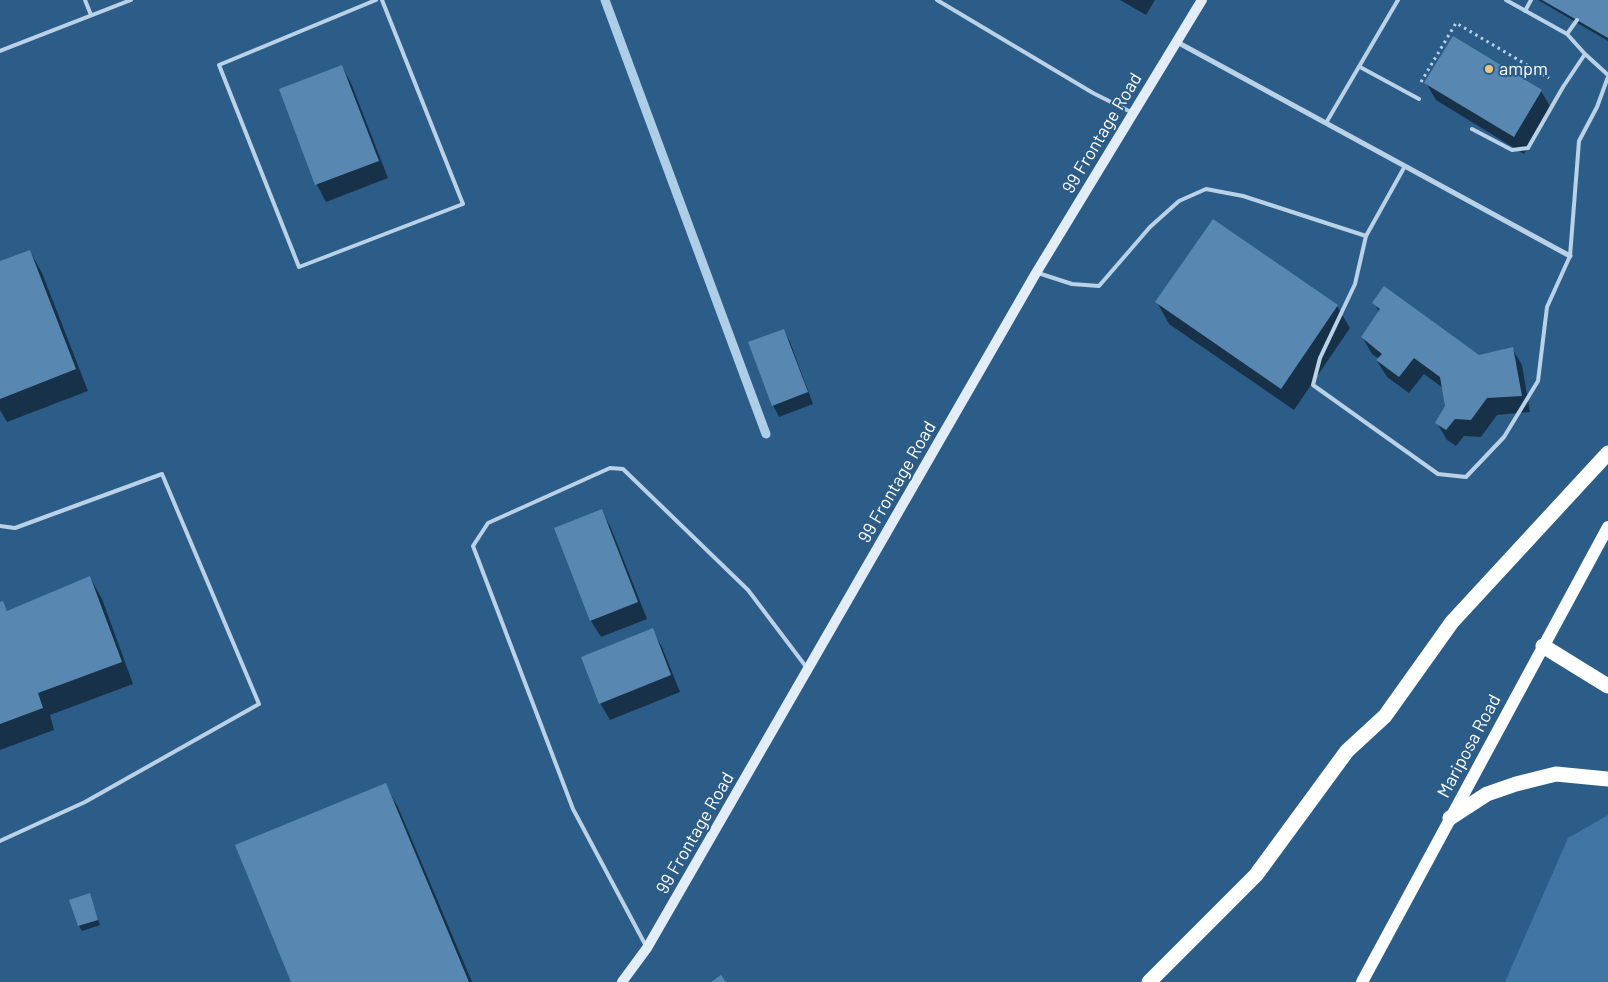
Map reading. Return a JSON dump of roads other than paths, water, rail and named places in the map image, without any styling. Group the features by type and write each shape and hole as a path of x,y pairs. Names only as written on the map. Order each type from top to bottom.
{"highway":[{"path":"1149,982 1256,875 1347,751 1385,716 1452,622 1608,454"},
{"path":"1543,646 1608,686"},
{"path":"1450,818 1487,794 1516,784 1556,774 1608,780"}],"main road":[{"name":"Mariposa Road","path":"1362,982 1608,527"}],"street":[{"name":"99 Frontage Road","path":"622,982 647,948 1036,273 1202,0"},
{"path":"1177,42 1570,256"}],"lane":[{"path":"85,0 91,15"},
{"path":"0,51 131,0"},
{"path":"376,0 219,65 299,267 463,204 382,0"},
{"path":"937,0 1093,93 1133,113"},
{"path":"1326,123 1398,0"},
{"path":"1405,166 1366,236 1355,284 1320,358 1313,385 1438,474 1466,477 1504,437 1538,381 1547,307 1570,256 1579,141 1597,107 1608,76 1567,34 1506,0"},
{"path":"1525,11 1531,0"},
{"path":"1567,34 1576,20"},
{"path":"1472,129 1512,150 1528,148 1563,87 1585,54"},
{"path":"1360,67 1418,99"},
{"path":"1036,273 1072,284 1099,286 1150,228 1179,201 1206,189 1243,196 1366,236"},
{"path":"647,948 573,809 473,546 488,523 610,468 623,469 748,590 808,670"},
{"path":"0,526 15,528 162,474 259,704 85,802 0,841"}],"waterway":[{"path":"605,0 766,434"}],"place":[{"name":"ampm","path":"1489,69"}]}
